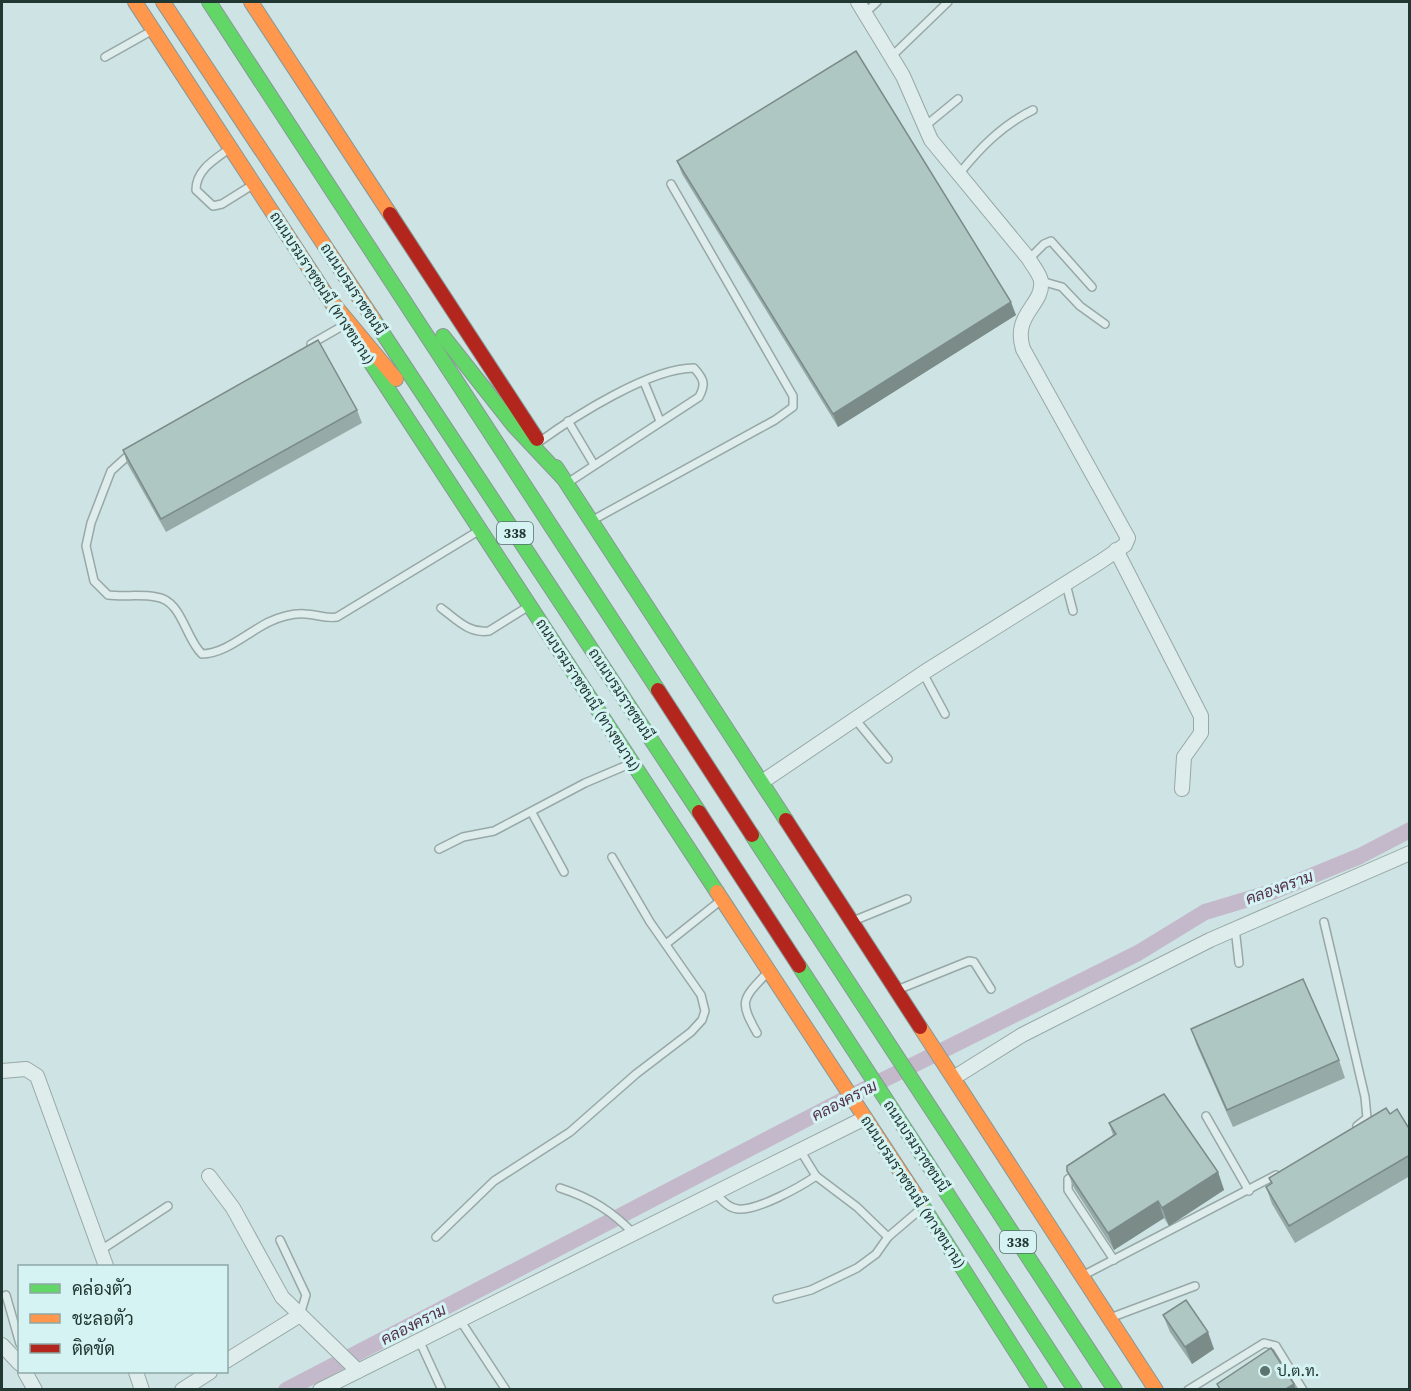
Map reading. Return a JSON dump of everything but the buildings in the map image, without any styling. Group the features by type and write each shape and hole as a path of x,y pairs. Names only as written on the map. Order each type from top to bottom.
{"main road":[{"name":"ถนนบรมราชชนนี (ทางขนาน)","path":"135,2 923,1206 1040,1389"},
{"name":"ถนนบรมราชชนนี","path":"163,2 483,485 1075,1389"},
{"name":"338","path":"209,2 1115,1389"},
{"name":"338","path":"251,2 924,1030 1156,1389"},
{"path":"394,285 435,325 514,426 564,480"},
{"path":"327,296 483,485"}],"street":[{"path":"762,782 923,673 1125,545 1128,538 1023,349 1019,336 1021,325 1038,294 1041,281 1029,260 924,127 892,56 862,7"},
{"path":"1116,550 1201,716 1201,733 1184,757 1181,766 1182,789"},
{"path":"953,1076 1022,1035 1235,928 1298,904 1410,853"},
{"path":"2,1071 26,1069 37,1076 106,1265"},
{"path":"320,1389 352,1371 460,1320 631,1231 716,1193 863,1116"},
{"path":"209,1176 233,1208 282,1297 341,1354 352,1371 353,1389"},
{"path":"228,1360 300,1315"},
{"path":"2,1345 18,1362"},
{"path":"26,1373 35,1389"},
{"path":"137,1373 142,1389"},
{"path":"182,1389 207,1373"}],"lane":[{"path":"862,7 877,2"},
{"path":"892,56 948,2"},
{"path":"105,57 153,30"},
{"path":"924,127 958,99"},
{"path":"959,174 993,137 1017,118 1033,110"},
{"path":"230,148 203,170 196,180 196,190 213,207 254,184"},
{"path":"591,521 775,420 793,407 793,396 671,184"},
{"path":"1029,260 1044,244 1051,241 1092,287"},
{"path":"1041,281 1062,287 1080,306 1105,324"},
{"path":"306,347 346,324"},
{"path":"539,442 568,421 644,382 680,368 694,368 703,378 704,388 699,397 564,480"},
{"path":"644,382 660,421"},
{"path":"568,421 593,463"},
{"path":"138,449 119,462 111,471 91,523 86,546 94,581 108,595 157,596 168,601 176,610 194,647 202,654 215,652 269,622 291,614 337,617 480,530"},
{"path":"1066,584 1072,611"},
{"path":"441,608 473,631 482,632 489,631 530,606"},
{"path":"923,673 945,714"},
{"path":"855,719 888,759"},
{"path":"439,849 464,837 494,831 532,813 585,783 632,763"},
{"path":"532,813 564,872"},
{"path":"436,1237 494,1182 570,1132 636,1074 691,1032 702,1020 705,1011 701,995 612,857"},
{"path":"852,921 907,899"},
{"path":"666,944 722,900"},
{"path":"1324,922 1365,1097 1367,1118 1351,1130"},
{"path":"1235,928 1239,963"},
{"path":"897,990 969,961 974,962 982,970 991,989"},
{"path":"757,1033 744,1011 744,1002 747,994 768,972"},
{"path":"1206,1116 1249,1191"},
{"path":"800,1150 816,1176 857,1207 888,1237"},
{"path":"1086,1168 1068,1179 1068,1190 1114,1260"},
{"path":"1083,1276 1280,1173"},
{"path":"716,1193 728,1206 739,1209 789,1192 816,1176"},
{"path":"560,1188 585,1196 614,1213 631,1231"},
{"path":"101,1250 168,1206"},
{"path":"777,1299 811,1290 857,1268 876,1254 888,1237 923,1206"},
{"path":"280,1240 306,1295 300,1315"},
{"path":"1110,1318 1195,1286"},
{"path":"6,1295 18,1337"},
{"path":"460,1320 506,1389"},
{"path":"419,1340 442,1389"},
{"path":"1188,1389 1258,1346 1271,1343 1279,1351 1303,1389"},
{"path":"1199,1382 1204,1389"}],"waterway":[{"name":"คลองคราม","path":"286,1390 841,1101 1138,953 1205,912 1272,892 1360,856 1410,830"}],"traffic: fast":[{"path":"209,2 658,690"},
{"path":"374,320 699,812"},
{"path":"443,336 514,426 562,477"},
{"path":"371,363 717,892"},
{"path":"556,467 786,820"},
{"path":"752,835 1115,1390"},
{"path":"799,966 1075,1390"},
{"path":"921,1203 1040,1390"}],"traffic: slow":[{"path":"135,2 333,305"},
{"path":"163,2 374,320"},
{"path":"251,2 390,214"},
{"path":"327,296 396,379"},
{"path":"717,892 921,1203"},
{"path":"920,1027 1156,1390"}],"traffic: jam":[{"path":"390,214 537,439"},
{"path":"658,690 752,835"},
{"path":"699,812 799,966"},
{"path":"786,820 920,1027"}],"place":[{"name":"ป.ต.ท.","path":"1265,1371"}]}
